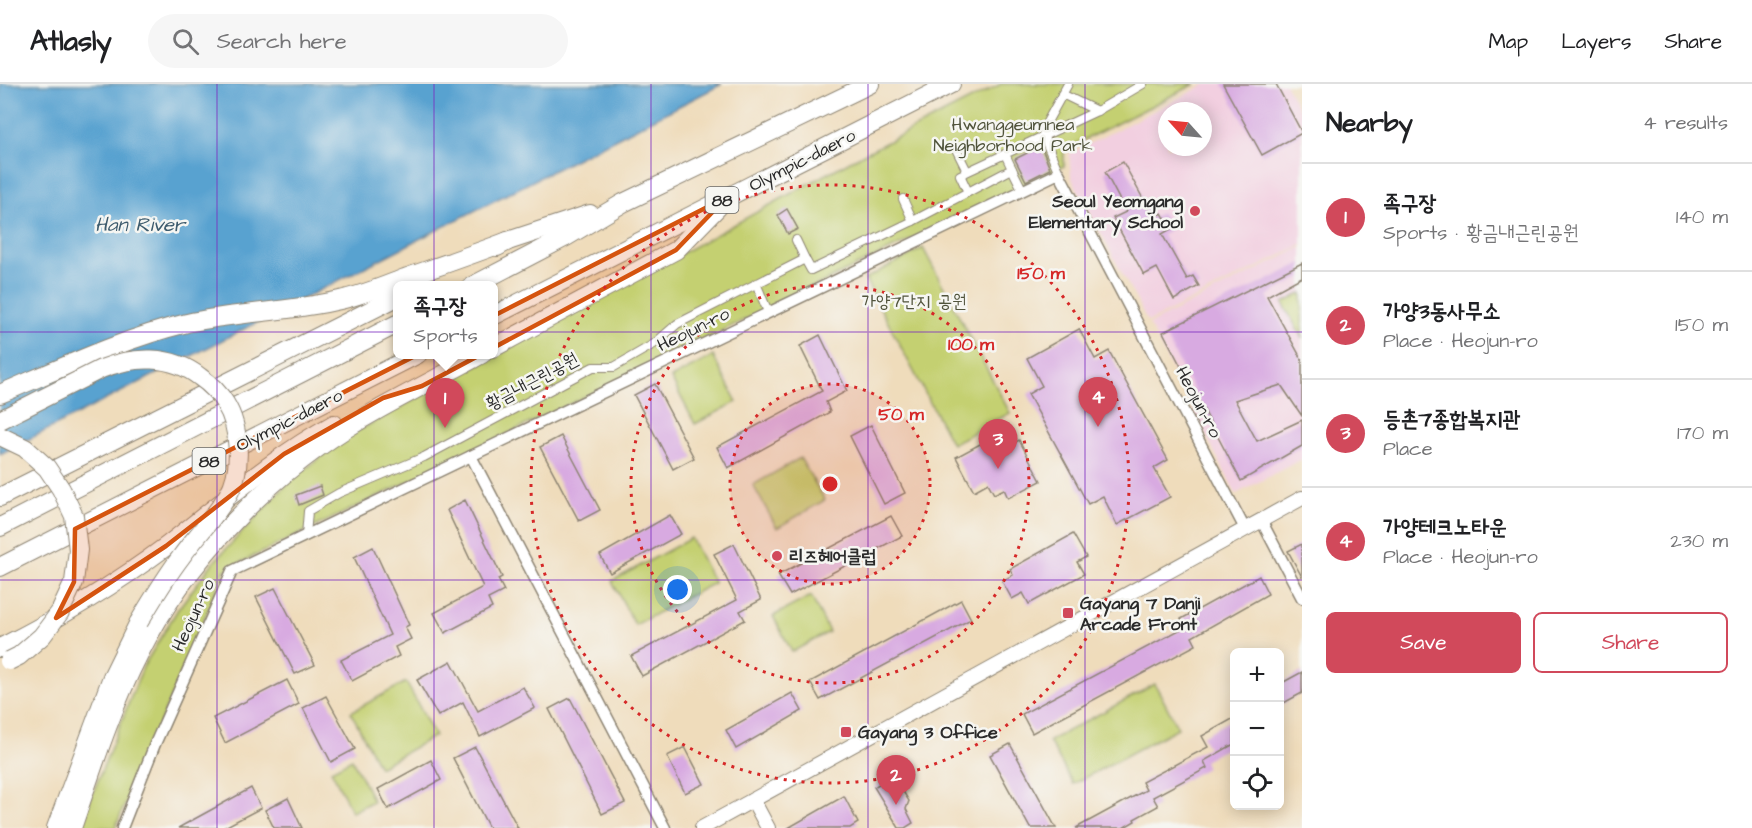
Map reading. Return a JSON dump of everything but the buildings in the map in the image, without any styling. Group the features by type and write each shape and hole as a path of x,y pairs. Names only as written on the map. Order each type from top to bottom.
{"highway":[{"name":"Olympic-daero","path":"480,281 566,237 623,203 870,84"},
{"name":"Olympic-daero","path":"498,313 951,84"},
{"path":"498,345 676,250 727,198"},
{"path":"415,281 508,241 623,203"},
{"path":"428,281 508,241"},
{"path":"0,394 108,348 150,333 232,314 307,306 390,292"},
{"path":"0,497 390,292"},
{"name":"Olympic-daero","path":"0,527 393,326"},
{"path":"0,420 118,362 136,358 158,359 194,372 212,386 226,404 234,424 238,448 236,471 229,493 167,576 139,622 112,677 56,828"},
{"name":"Olympic-daero","path":"0,567 408,359"},
{"path":"72,828 113,712 139,653 171,600 206,552 247,508 306,457 360,420 473,359"},
{"path":"3,658 166,546 284,454 383,398 422,386"},
{"path":"0,436 25,448 47,468 61,489 74,516 78,550 74,582 60,612 42,636 18,656 3,658"}],"street":[{"path":"1059,173 1043,135 1047,122 1068,84"},
{"path":"968,192 960,175 1097,111 1143,84"},
{"path":"1062,94 1097,111"},
{"path":"956,149 967,171"},
{"path":"1005,154 1022,189"},
{"path":"796,240 811,270 913,221 1012,169"},
{"name":"Heojun-ro","path":"122,828 155,744 232,571 1059,173 1245,529"},
{"path":"903,204 913,221"},
{"name":"황금내근린공원","path":"306,536 308,512 339,493 424,457 593,367 614,367 654,344 677,324 805,258"},
{"path":"756,284 768,312"},
{"path":"471,456 665,828"},
{"path":"702,828 1302,498"},
{"path":"1262,520 1302,598"},
{"path":"753,800 768,828"}],"highlighted area":[{"path":"727,197 676,250 422,386 383,398 284,454 166,546 56,618 74,582 75,529"}],"shaded area":[{"name":"Seoul Yeomgang Elementary School","path":"1206,84 1285,84 1302,114 1302,245 1148,322 1071,177 1069,154 1158,109 1158,156 1212,156 1212,102 1171,102"},
{"path":"1302,247 1302,459 1236,494 1149,324"}],"green space":[{"name":"Hwanggeumnea Neighborhood Park","path":"1001,84 1195,84 1064,150 1064,166 225,570 115,828 79,828 143,667 178,609 212,564 291,480 350,435 489,359 498,359 498,354 854,159"},
{"name":"가양7단지 공원","path":"923,248 1010,413 952,444 865,279"},
{"path":"1302,293 1302,338 1283,303"},
{"path":"713,356 737,402 695,424 671,378"},
{"path":"800,458 825,500 777,528 753,485"},
{"path":"691,538 714,583 635,625 612,581"},
{"path":"811,596 829,632 792,652 773,616"},
{"path":"406,682 435,736 379,767 351,712"},
{"path":"1155,684 1178,728 1073,784 1049,741"},
{"path":"352,759 373,801 352,812 331,770"}],"water":[{"name":"Han River","path":"0,84 722,84 0,454"}],"place":[{"name":"Seoul Yeomgang Elementary School","path":"1195,211"},
{"name":"가양테크노타운","path":"1098,427"},
{"name":"족구장","path":"445,428"},
{"name":"등촌7종합복지관","path":"998,469"},
{"name":"리즈헤어클럽","path":"777,556"},
{"name":"Gayang 7 Danji Arcade Front","path":"1068,613"},
{"name":"Gayang 3 Office","path":"846,732"},
{"name":"가양3동사무소","path":"896,805"}]}
